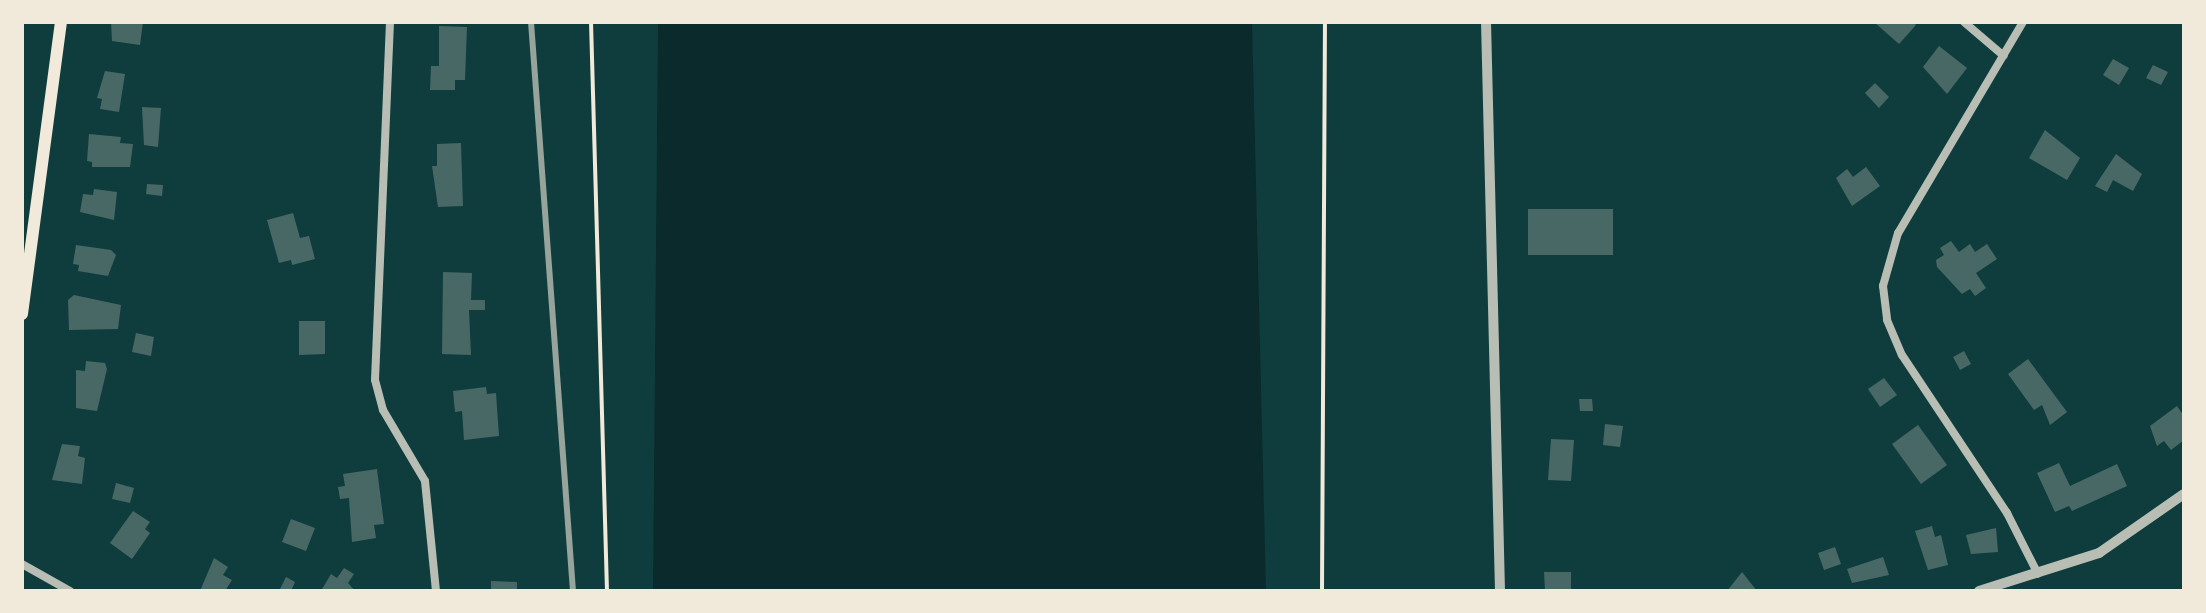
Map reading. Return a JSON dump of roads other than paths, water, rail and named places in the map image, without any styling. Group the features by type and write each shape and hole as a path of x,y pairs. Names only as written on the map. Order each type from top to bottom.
{"main road":[{"path":"22,314 26,250 61,22"}],"street":[{"path":"390,22 375,380 383,410 425,481 436,591"},
{"path":"1486,22 1500,591"},
{"path":"1964,22 2004,56"},
{"path":"2023,22 1898,233 1885,269 1884,304 1902,355 2007,513 2038,574"},
{"path":"1979,591 2099,553 2184,494"},
{"path":"22,564 70,591"}],"water":[{"path":"658,22 1252,22 1266,591 653,591"}],"railway":[{"path":"531,22 573,591"}]}
